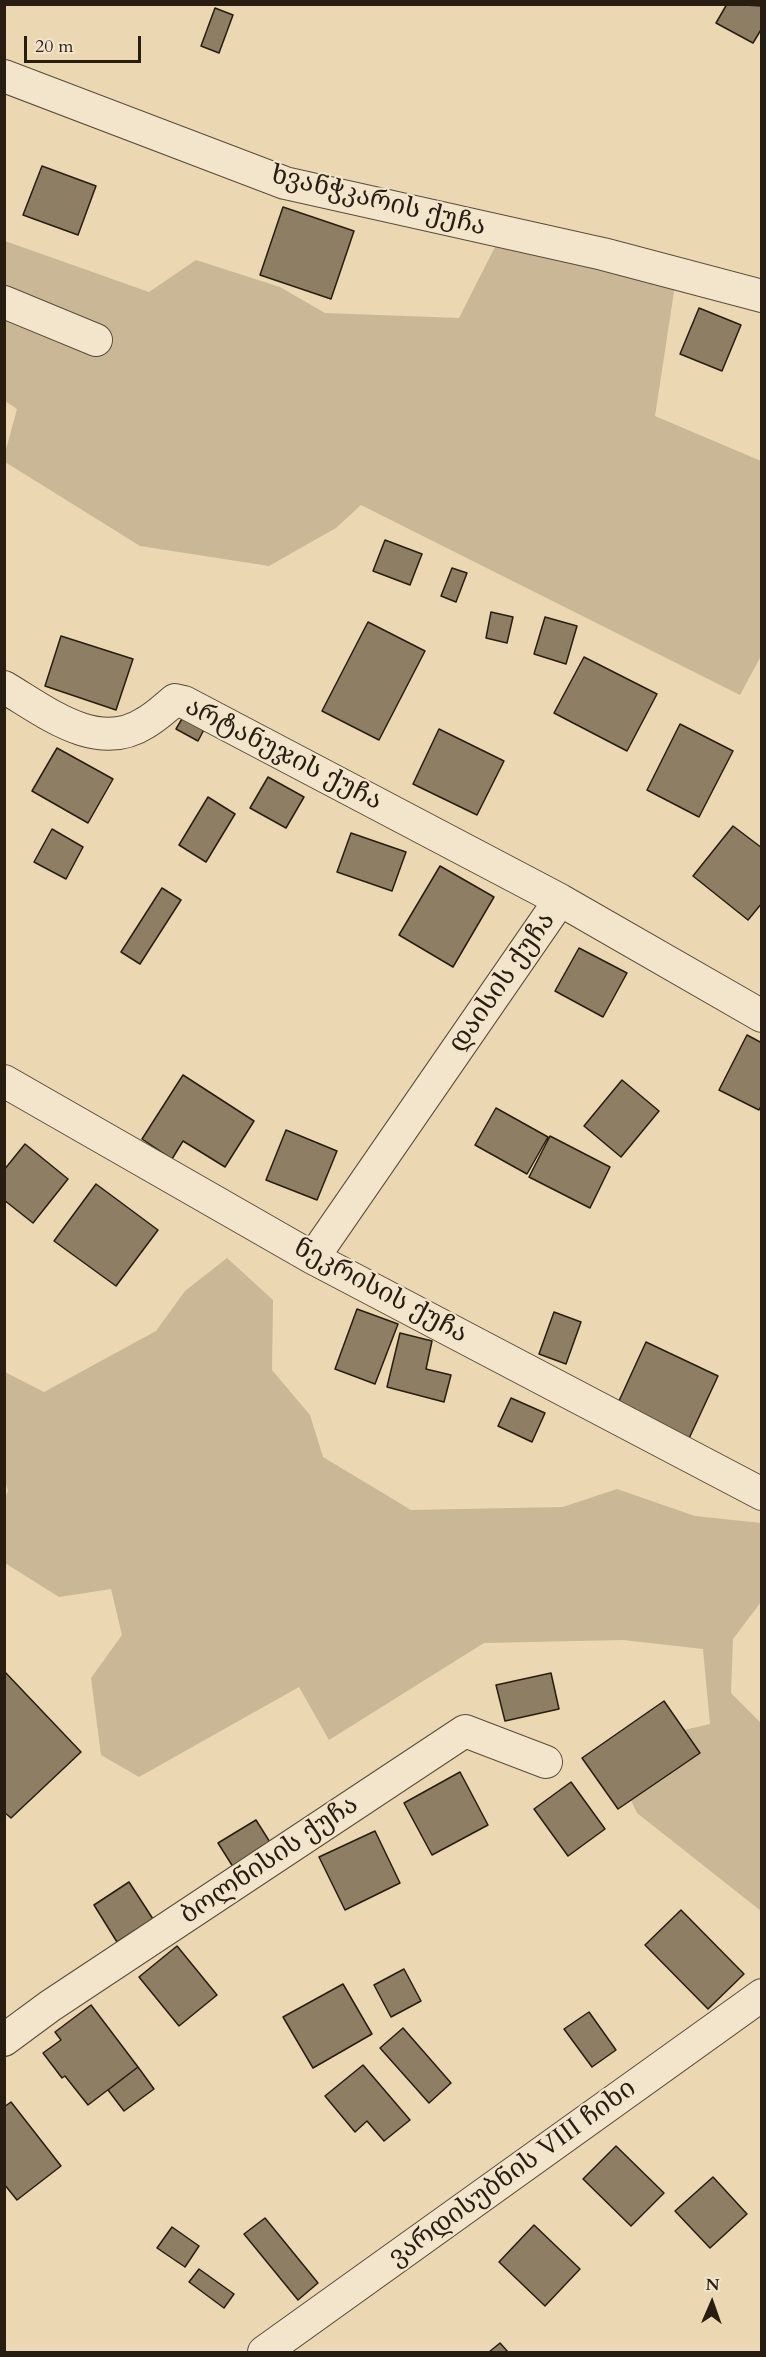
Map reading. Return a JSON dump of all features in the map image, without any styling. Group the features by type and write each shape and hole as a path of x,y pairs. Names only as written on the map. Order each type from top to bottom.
{"street":[{"name":"ხვანჭკარის ქუჩა","path":"4,76 285,183 603,254 762,296"},
{"path":"4,302 96,340"},
{"name":"არტანუჯის ქუჩა","path":"4,687 71,726 95,734 120,733 144,724 175,700 184,702 560,900"},
{"name":"დაისის ქუჩა","path":"313,1258 560,900 762,1016"},
{"name":"ნეკრისის ქუჩა","path":"4,1081 313,1258 762,1494"},
{"name":"ბოლნისის ქუჩა","path":"4,2040 50,2006 465,1731 546,1762"},
{"name":"ვარდისუბნის VIII ჩიხი","path":"264,2352 762,1995"}],"shaded area":[{"path":"5,241 149,292 196,260 280,287 325,313 459,318 498,241 675,285 655,416 761,461 761,656 740,695 361,505 336,528 269,566 140,546 5,462 5,453 17,409 5,401"},
{"path":"227,1258 273,1300 272,1370 310,1415 323,1457 411,1510 563,1507 617,1489 695,1516 761,1523 761,1602 733,1639 731,1693 761,1723 761,1911 637,1813 606,1748 710,1724 703,1649 623,1640 484,1643 329,1740 299,1687 139,1777 101,1755 91,1678 122,1635 111,1589 59,1597 5,1563 4,1500 8,1491 4,1477 5,1372 44,1392 156,1331 185,1291"}],"building":[{"path":"727,4 762,6 762,28 753,43 716,23"},
{"path":"215,8 233,15 219,53 201,46"},
{"path":"42,166 96,186 78,235 23,215"},
{"path":"283,207 354,231 331,299 260,275"},
{"path":"699,308 741,325 722,371 680,354"},
{"path":"385,540 422,554 410,585 373,571"},
{"path":"452,568 467,573 456,602 441,596"},
{"path":"491,612 513,617 507,643 486,638"},
{"path":"545,617 577,626 566,664 534,654"},
{"path":"368,622 425,651 379,740 322,711"},
{"path":"61,636 133,659 116,710 45,686"},
{"path":"584,657 657,694 627,751 554,713"},
{"path":"186,712 207,724 198,741 176,729"},
{"path":"680,724 733,751 699,817 647,790"},
{"path":"439,729 504,761 477,815 413,784"},
{"path":"57,748 113,779 88,823 32,791"},
{"path":"268,777 304,797 286,828 250,808"},
{"path":"208,797 235,814 206,862 179,845"},
{"path":"733,826 762,848 762,903 748,920 693,876"},
{"path":"52,829 83,847 66,879 34,862"},
{"path":"351,833 406,852 392,891 337,872"},
{"path":"440,866 494,897 453,967 399,935"},
{"path":"162,888 181,900 140,964 121,952"},
{"path":"579,948 627,973 603,1017 555,991"},
{"path":"747,1035 762,1043 762,1104 759,1110 719,1090"},
{"path":"183,1075 254,1121 225,1167 183,1141 172,1159 142,1139"},
{"path":"622,1080 659,1111 621,1157 584,1126"},
{"path":"496,1108 548,1137 527,1174 475,1145"},
{"path":"286,1130 337,1151 317,1200 266,1180"},
{"path":"550,1136 610,1167 590,1208 529,1177"},
{"path":"25,1144 68,1179 33,1223 4,1200 4,1170"},
{"path":"96,1184 158,1230 116,1286 54,1241"},
{"path":"357,1309 398,1324 375,1384 335,1369"},
{"path":"554,1312 581,1322 566,1364 539,1354"},
{"path":"400,1333 432,1341 426,1369 451,1375 444,1402 387,1387"},
{"path":"646,1342 718,1376 685,1447 613,1414"},
{"path":"511,1398 545,1413 532,1442 498,1426"},
{"path":"4,1671 81,1752 11,1818 4,1812"},
{"path":"551,1673 559,1709 505,1721 496,1685"},
{"path":"664,1701 700,1753 618,1809 582,1758"},
{"path":"460,1772 488,1825 432,1855 404,1803"},
{"path":"571,1782 605,1829 568,1856 534,1809"},
{"path":"256,1820 273,1847 235,1870 218,1843"},
{"path":"375,1831 400,1883 345,1910 319,1857"},
{"path":"129,1882 153,1919 117,1942 94,1905"},
{"path":"681,1910 744,1974 708,2009 645,1945"},
{"path":"177,1946 217,1995 179,2026 139,1977"},
{"path":"404,1969 421,2001 391,2017 374,1985"},
{"path":"343,1984 372,2034 313,2068 283,2017"},
{"path":"91,2005 138,2067 88,2105 65,2076 62,2078 43,2053 61,2040 55,2032"},
{"path":"589,2012 616,2050 592,2067 564,2029"},
{"path":"403,2028 451,2083 429,2103 380,2048"},
{"path":"363,2065 410,2120 384,2141 367,2121 355,2132 325,2096"},
{"path":"138,2067 154,2089 124,2111 108,2090"},
{"path":"11,2102 61,2166 17,2200 4,2184 4,2107"},
{"path":"616,2146 664,2193 631,2226 583,2179"},
{"path":"713,2177 747,2214 710,2248 675,2211"},
{"path":"265,2218 318,2283 298,2300 244,2234"},
{"path":"534,2225 580,2269 545,2306 499,2262"},
{"path":"172,2227 199,2246 185,2267 157,2248"},
{"path":"199,2269 234,2294 224,2308 189,2282"},
{"path":"500,2343 508,2352 489,2352"}]}
